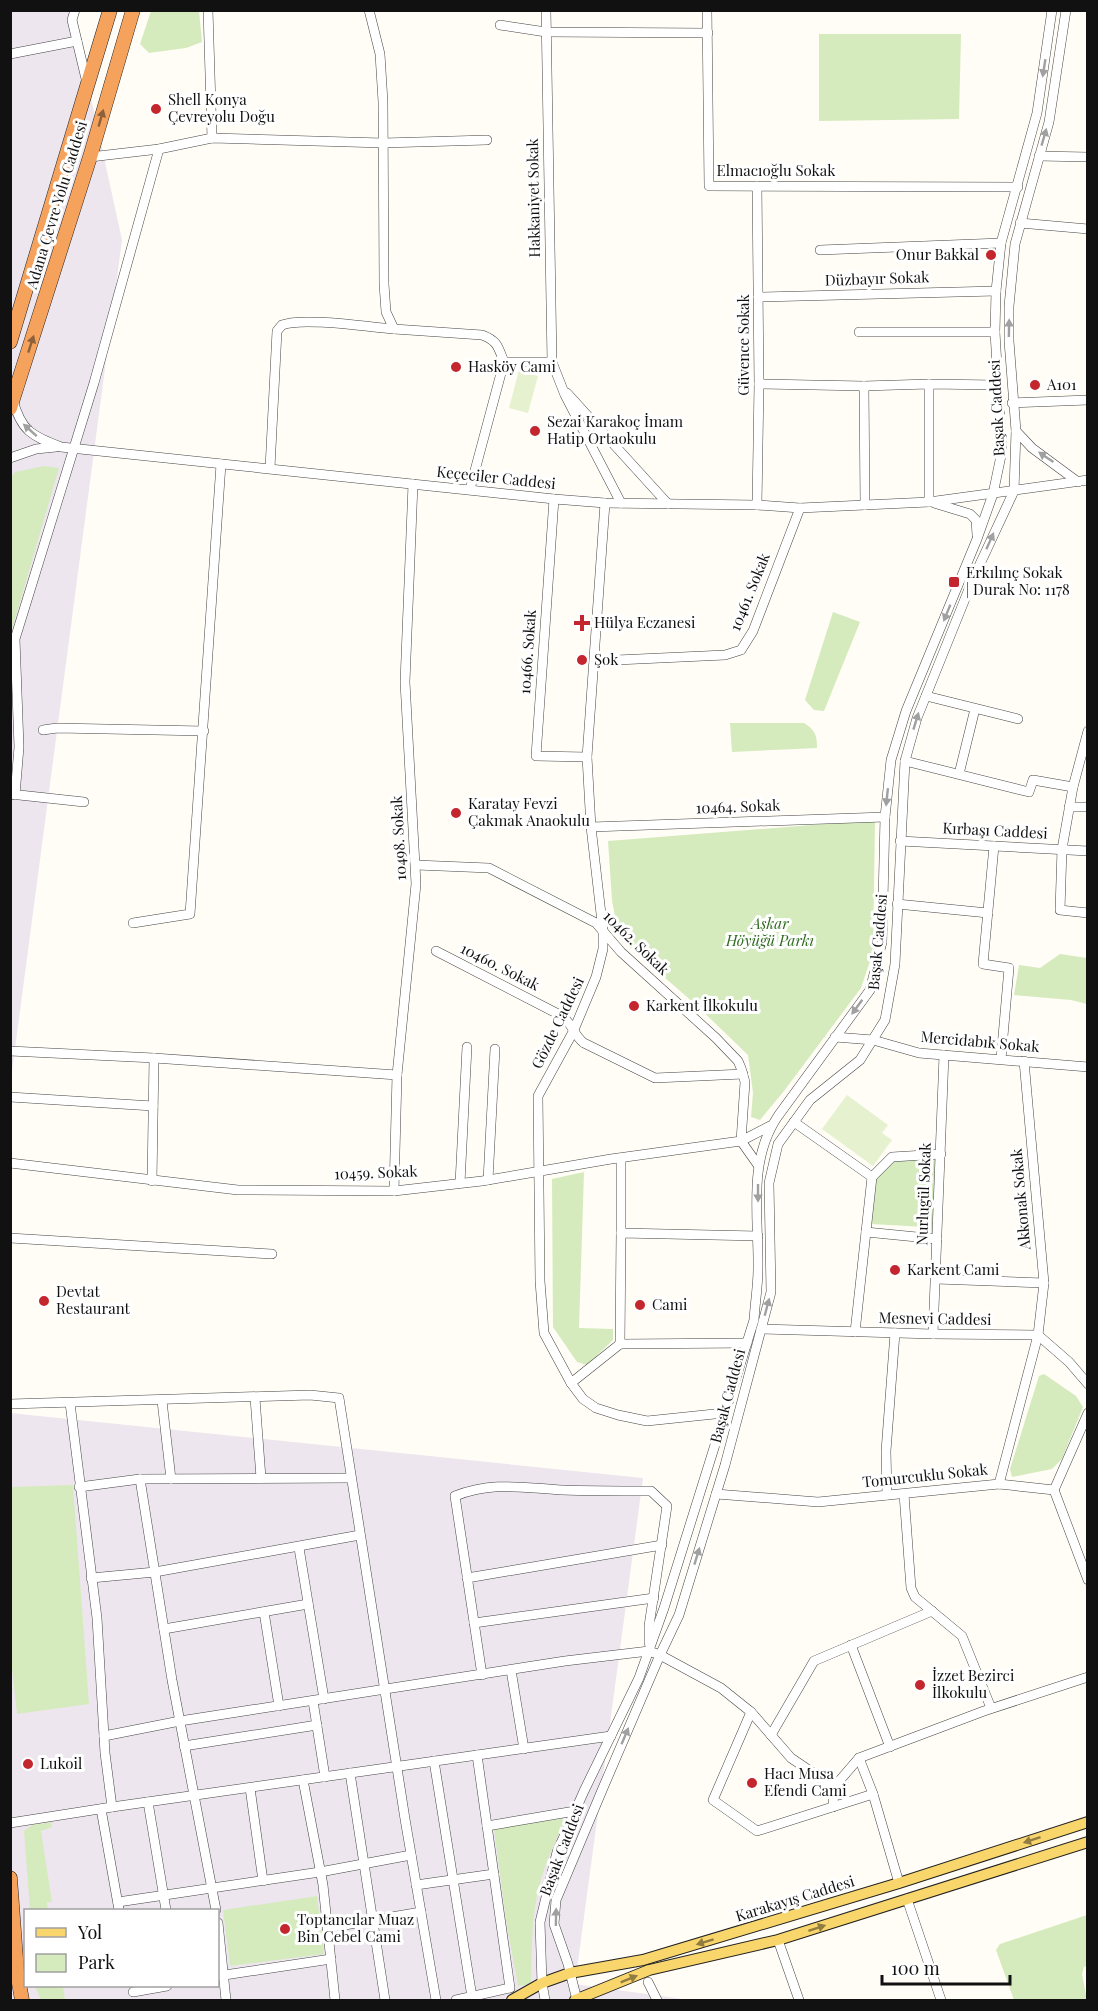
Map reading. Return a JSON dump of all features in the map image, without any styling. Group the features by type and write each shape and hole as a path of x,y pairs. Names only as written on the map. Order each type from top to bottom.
{"highway":[{"name":"Adana Çevre Yolu Caddesi","path":"10,342 111,10"},
{"name":"Adana Çevre Yolu Caddesi","path":"12,404 90,157 133,10"},
{"path":"10,1878 17,1972 22,2001"}],"main road":[{"name":"Karakayış Caddesi","path":"512,2001 542,1983 570,1973 643,1960 1088,1822"},
{"path":"576,2000 649,1970 778,1940 1088,1842"}],"street":[{"path":"75,10 72,20 87,86"},
{"path":"208,10 212,138"},
{"path":"369,10 380,54 383,102 384,284 386,312 394,329"},
{"name":"Hakkaniyet Sokak","path":"546,10 552,362 559,383 621,503"},
{"name":"Elmacıoğlu Sokak","path":"707,10 709,186 1018,187"},
{"name":"Başak Caddesi","path":"545,2001 542,1983 540,1922 557,1852 639,1678 649,1651 704,1486 724,1413 754,1320 758,1271 758,1165 771,1126 870,990 882,942 885,817 891,760 906,711 978,539 993,494 1002,451 995,333 1001,243 1037,112 1052,10"},
{"name":"Başak Caddesi","path":"576,2000 554,1924 556,1900 660,1655 680,1615 716,1494 771,1292 769,1183 778,1144 810,1100 860,1060 885,1020 895,963 905,761 917,718 974,579 1014,491 1016,431 1012,403 1009,306 1015,244 1051,111 1066,10"},
{"path":"500,25 546,32 708,33"},
{"path":"10,54 77,41"},
{"path":"90,157 212,138 383,143 487,140"},
{"path":"84,802 13,794 19,747 15,639 74,449 159,148"},
{"path":"1039,156 1088,157"},
{"name":"Güvence Sokak","path":"757,186 759,384 757,505"},
{"path":"1020,223 1088,229"},
{"path":"820,250 1001,243"},
{"name":"Düzbayır Sokak","path":"758,297 996,291"},
{"path":"270,468 277,331 282,325 294,322 317,323 482,335 496,341 504,362 470,489"},
{"path":"859,332 995,333"},
{"path":"504,362 552,362"},
{"name":"Hakkaniyet Sokak","path":"559,383 668,504"},
{"path":"759,384 997,385"},
{"path":"928,384 929,502"},
{"path":"864,386 865,505"},
{"path":"1012,403 1088,400"},
{"path":"12,404 18,418 28,430 41,440 61,447"},
{"path":"1016,431 1032,448 1083,481"},
{"path":"10,458 36,449 61,447"},
{"name":"Keçeciler Caddesi","path":"61,447 605,503 757,505 800,508 929,502"},
{"path":"133,924 190,914 221,464"},
{"path":"929,502 1083,481"},
{"name":"10498. Sokak","path":"394,1191 397,1075 415,904 416,865 405,682 413,484"},
{"name":"10466. Sokak","path":"554,499 536,756 587,757"},
{"path":"929,502 970,514 976,520 978,539"},
{"name":"Gözde Caddesi","path":"605,503 587,757 591,827 603,931 601,964 573,1032 538,1095 540,1281 544,1333 571,1383 583,1399 596,1408 647,1421 724,1413"},
{"name":"10461. Sokak","path":"595,661 725,655 741,650 753,631 800,508"},
{"path":"926,696 1018,719"},
{"path":"959,774 975,709"},
{"path":"43,730 57,728 204,731"},
{"path":"1088,731 1072,787 1062,849 1060,910 1088,913"},
{"path":"905,761 1029,792 1033,780 1072,787"},
{"path":"1069,807 1088,807"},
{"name":"10464. Sokak","path":"591,827 885,817"},
{"name":"Kırbaşı Caddesi","path":"900,841 1088,851"},
{"path":"994,846 983,964 1009,968 1001,1059"},
{"name":"10462. Sokak","path":"416,865 489,868 587,917 621,952 725,1046 738,1061 743,1074 745,1091 741,1141"},
{"path":"897,904 988,913"},
{"name":"10460. Sokak","path":"436,951 562,1016 584,1043 655,1078 743,1074"},
{"name":"Mercidabık Sokak","path":"836,1037 873,1040 919,1053 1088,1067"},
{"path":"460,1182 466,1047"},
{"path":"488,1180 495,1049"},
{"path":"10,1051 154,1058 397,1075"},
{"name":"Nurlugül Sokak","path":"933,1335 944,1054"},
{"path":"152,1180 154,1058"},
{"name":"Akkonak Sokak","path":"999,1484 1038,1335 1044,1283 1024,1061"},
{"path":"10,1097 153,1106"},
{"path":"794,1122 872,1177"},
{"name":"10459. Sokak","path":"10,1163 238,1190 394,1191 488,1180 741,1141 771,1126"},
{"path":"741,1141 758,1165"},
{"path":"855,1332 872,1177 892,1157 941,1154"},
{"path":"620,1344 621,1158"},
{"path":"866,1232 937,1239"},
{"path":"621,1233 758,1236"},
{"path":"10,1238 272,1254"},
{"path":"936,1279 1044,1283"},
{"name":"Mesnevi Caddesi","path":"761,1329 933,1335 1038,1335"},
{"path":"887,1495 886,1451 895,1333"},
{"path":"1038,1335 1069,1362 1088,1384"},
{"path":"571,1383 620,1344 747,1343"},
{"path":"10,1404 310,1395 339,1398 350,1478 436,2001"},
{"path":"255,1398 261,1478"},
{"path":"162,1401 171,1479"},
{"path":"70,1403 97,1618 104,1736 112,1807"},
{"path":"1088,1413 1054,1490 1088,1580"},
{"path":"79,1487 140,1479 350,1478"},
{"path":"140,1479 184,1746 216,1909"},
{"name":"Tomurcuklu Sokak","path":"716,1494 818,1502 999,1484 1054,1490"},
{"path":"482,1675 455,1496 476,1488 503,1486 563,1490 651,1491 667,1506 650,1626 649,1651"},
{"path":"904,1494 911,1588 915,1598 962,1636 991,1708"},
{"path":"92,1578 155,1572 299,1548 360,1535"},
{"path":"468,1578 662,1545"},
{"path":"299,1548 324,1699"},
{"path":"474,1623 654,1598"},
{"path":"164,1629 308,1604"},
{"path":"771,1735 814,1661 932,1611"},
{"path":"264,1612 279,1706"},
{"path":"850,1646 890,1747"},
{"path":"104,1736 180,1721 649,1651 721,1688 751,1712 791,1758 834,1787"},
{"path":"511,1670 524,1749"},
{"path":"833,1807 834,1787 859,1758 991,1708 1088,1677"},
{"path":"313,1701 325,1777"},
{"path":"751,1712 713,1800 757,1831 873,1794"},
{"path":"184,1746 317,1725"},
{"path":"10,1823 611,1736"},
{"path":"456,2001 510,1988 477,1755"},
{"path":"859,1758 873,1794 899,1882"},
{"path":"434,1761 472,1997"},
{"path":"350,1773 366,1864 385,2001"},
{"path":"303,1780 320,1872 335,2001"},
{"path":"250,1788 263,1881"},
{"path":"148,1802 166,1909"},
{"path":"101,1809 118,1906 411,1855"},
{"path":"487,1826 575,1811"},
{"path":"416,1885 494,1874"},
{"path":"907,1899 941,2001"},
{"path":"327,1928 421,1912"},
{"path":"778,1940 799,2001"},
{"path":"219,1947 220,1976 226,2001"},
{"path":"220,1976 331,1959"},
{"path":"648,1982 657,2001"},
{"path":"133,1993 162,1987"}],"shaded area":[{"path":"11,11 72,11 122,240 11,1079"},
{"path":"10,1413 643,1478 575,1984 689,2000 11,2000"}],"green space":[{"path":"151,11 199,11 202,42 186,48 149,53 140,44"},
{"path":"819,34 961,34 959,119 819,121"},
{"path":"519,370 538,376 528,413 509,408"},
{"path":"44,466 59,468 11,633 11,477 15,472"},
{"path":"833,612 860,622 824,711 814,710 805,700"},
{"path":"730,723 804,723 815,733 817,748 732,752"},
{"name":"Aşkar Höyüğü Parkı","path":"875,820 873,952 861,988 760,1120 751,1117 753,1093 748,1055 694,1003 619,938 612,900 608,841"},
{"path":"1060,954 1087,958 1087,1004 1071,1000 1014,995 1019,965 1040,968"},
{"path":"847,1095 888,1125 882,1133 892,1140 873,1166 822,1129"},
{"path":"937,1159 934,1234 927,1235 925,1227 871,1224 875,1180 892,1160"},
{"path":"584,1172 579,1328 613,1329 613,1340 587,1365 577,1362 553,1327 552,1179"},
{"path":"1044,1374 1076,1396 1083,1407 1062,1459 1052,1469 1012,1477 1010,1469 1039,1376"},
{"path":"73,1485 89,1704 17,1714 10,1649 11,1487"},
{"path":"566,1818 545,1866 539,1886 533,1929 531,1984 518,1986 507,1926 494,1829"},
{"path":"51,1822 52,1827 41,1831 52,1902 47,1902 48,1909 30,1909 24,1831 32,1825"},
{"path":"317,1896 324,1954 230,1966 223,1910"},
{"path":"1087,1915 1087,1966 1084,1967 1082,1974 1087,2000 1014,2000 996,1950 1000,1944"},
{"path":"35,1987 63,1987 65,2000 41,2000"}],"place":[{"name":"Shell Konya Çevreyolu Doğu","path":"156,109"},
{"name":"Onur Bakkal","path":"991,255"},
{"name":"Hasköy Cami","path":"456,367"},
{"name":"A101","path":"1035,385"},
{"name":"Sezai Karakoç İmam Hatip Ortaokulu","path":"535,431"},
{"name":"Erkılınç Sokak | Durak No: 1178","path":"954,582"},
{"name":"Hülya Eczanesi","path":"582,623"},
{"name":"Şok","path":"582,660"},
{"name":"Karatay Fevzi Çakmak Anaokulu","path":"456,813"},
{"name":"Karkent İlkokulu","path":"634,1006"},
{"name":"Karkent Cami","path":"895,1270"},
{"name":"Devtat Restaurant","path":"44,1301"},
{"name":"Cami","path":"640,1305"},
{"name":"İzzet Bezirci İlkokulu","path":"920,1685"},
{"name":"Lukoil","path":"28,1764"},
{"name":"Hacı Musa Efendi Cami","path":"752,1783"},
{"name":"Toptancılar Muaz Bin Cebel Cami","path":"285,1929"}]}
